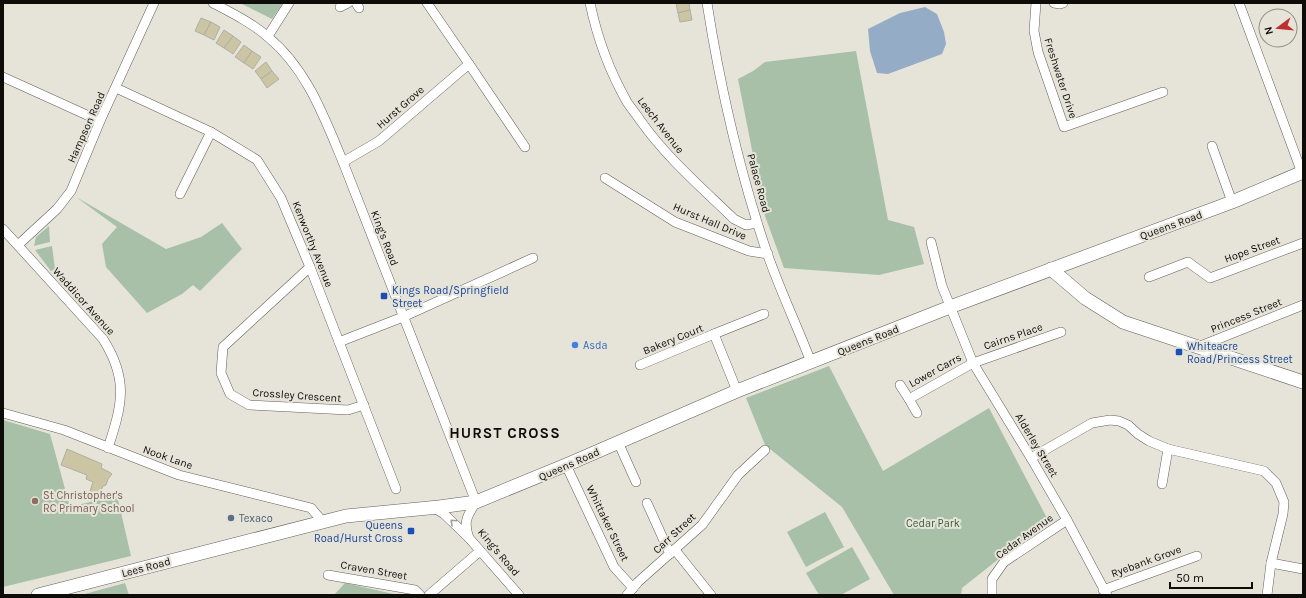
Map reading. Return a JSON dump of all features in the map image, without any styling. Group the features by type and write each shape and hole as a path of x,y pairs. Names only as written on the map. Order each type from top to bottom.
{"main road":[{"name":"Queens Road","path":"322,521 346,516 434,508 476,502 737,391 950,307 1232,202 1302,172"},
{"path":"1051,269 1085,298 1123,322 1303,382"},
{"name":"Lees Road","path":"38,595 322,521"}],"street":[{"name":"Hampson Road","path":"18,245 57,209 71,191 100,121 154,3"},
{"name":"King's Road","path":"213,3 268,36 286,52 305,78 343,162 476,502 467,516 466,530 469,538 519,595"},
{"path":"268,36 289,3"},
{"path":"427,3 525,147"},
{"name":"Leech Avenue","path":"590,3 593,18 608,61 628,103 649,133 674,162 734,219 746,225 757,223"},
{"name":"Palace Road","path":"707,3 731,124 757,223 811,362"},
{"name":"Freshwater Drive","path":"1036,3 1034,31 1038,52 1064,127 1163,92"},
{"path":"1054,3 1063,3"},
{"path":"1239,3 1302,172"},
{"name":"Hurst Grove","path":"343,162 379,142 469,64"},
{"path":"3,77 100,121"},
{"name":"Kenworthy Avenue","path":"116,88 211,132 257,160 281,198 310,267 396,489"},
{"path":"180,194 211,132"},
{"path":"1212,146 1232,202"},
{"name":"Hurst Hall Drive","path":"605,178 675,222 749,251 768,254"},
{"name":"Waddicor Avenue","path":"3,229 103,340 111,352 121,381 121,399 117,420 108,448"},
{"name":"Alderley Street","path":"931,242 942,286 973,363 1067,520 1105,592"},
{"name":"Hope Street","path":"1149,277 1188,262 1210,278 1303,243"},
{"path":"339,342 403,317 533,258"},
{"name":"Crossley Crescent","path":"310,267 223,347 221,373 230,394 249,405 348,410 364,405"},
{"name":"Princess Street","path":"1198,347 1303,305"},
{"name":"Bakery Court","path":"640,365 764,314"},
{"name":"Cairns Place","path":"973,363 1061,332"},
{"name":"Bakery Court","path":"714,334 737,391"},
{"name":"Lower Carrs","path":"909,399 973,363"},
{"name":"Lower Carrs","path":"900,384 917,413"},
{"name":"Nook Lane","path":"3,413 64,430 179,475 311,508 322,521"},
{"path":"1031,458 1092,423 1110,420 1119,421 1128,425 1149,441 1168,449 1264,471 1280,490 1284,502 1283,514 1271,563 1267,595"},
{"path":"618,442 636,482"},
{"path":"1162,484 1168,449"},
{"name":"Carr Street","path":"627,595 638,582 702,525 738,475 765,450"},
{"name":"Whittaker Street","path":"566,465 614,567 633,588"},
{"path":"647,503 672,552 711,595"},
{"path":"434,508 444,514 469,538"},
{"name":"Cedar Avenue","path":"992,595 992,579 1004,562 1067,520"},
{"path":"429,595 480,551"},
{"name":"Ryebank Grove","path":"1105,592 1197,556"},
{"path":"1271,563 1303,569"},
{"name":"Craven Street","path":"328,574 417,592"}],"green space":[{"path":"240,3 283,3 272,19"},
{"path":"856,51 888,220 914,227 924,264 879,275 784,268 765,216 738,79 753,71 765,62"},
{"path":"76,197 166,249 201,237 222,223 242,249 200,291 193,285 182,294 147,313 106,267 102,244 117,227"},
{"path":"49,226 50,242 34,246 36,237"},
{"path":"52,246 55,269 51,271 35,250"},
{"name":"Cedar Park","path":"829,366 883,471 989,408 1048,520 962,588 961,595 894,595 842,507 765,445 746,398"},
{"name":"St Christopher's RC Primary School","path":"3,420 50,434 70,507 117,495 131,556 3,587"},
{"path":"825,512 844,547 806,567 787,532"},
{"path":"852,547 870,579 841,595 819,595 806,573"},
{"path":"125,583 129,595 81,595"},
{"path":"345,583 398,595 334,595"}],"water":[{"path":"925,7 937,14 944,32 946,44 942,54 888,74 877,73 870,51 868,29 900,13"}],"building":[{"path":"676,3 689,3 690,10 678,13"},
{"path":"690,10 692,20 680,22 678,13"},
{"path":"201,18 211,22 204,35 195,31"},
{"path":"211,22 220,27 214,40 204,35"},
{"path":"224,30 233,36 224,48 216,43"},
{"path":"233,36 241,42 233,54 224,48"},
{"path":"244,45 252,51 244,63 235,57"},
{"path":"252,51 261,57 253,69 244,63"},
{"path":"266,62 272,71 261,79 255,71"},
{"path":"272,71 279,79 267,88 261,79"},
{"path":"67,449 102,464 101,468 112,474 106,485 103,486 99,495 90,491 93,482 86,479 87,475 61,465"}],"place":[{"name":"Kings Road/Springfield Street","path":"384,296"},
{"name":"Asda","path":"575,345"},
{"name":"Whiteacre Road/Princess Street","path":"1179,352"},
{"name":"St Christopher's RC Primary School","path":"35,501"},
{"name":"Texaco","path":"231,518"},
{"name":"Queens Road/Hurst Cross","path":"411,531"}],"district":[{"name":"HURST CROSS","path":"505,433"}]}
